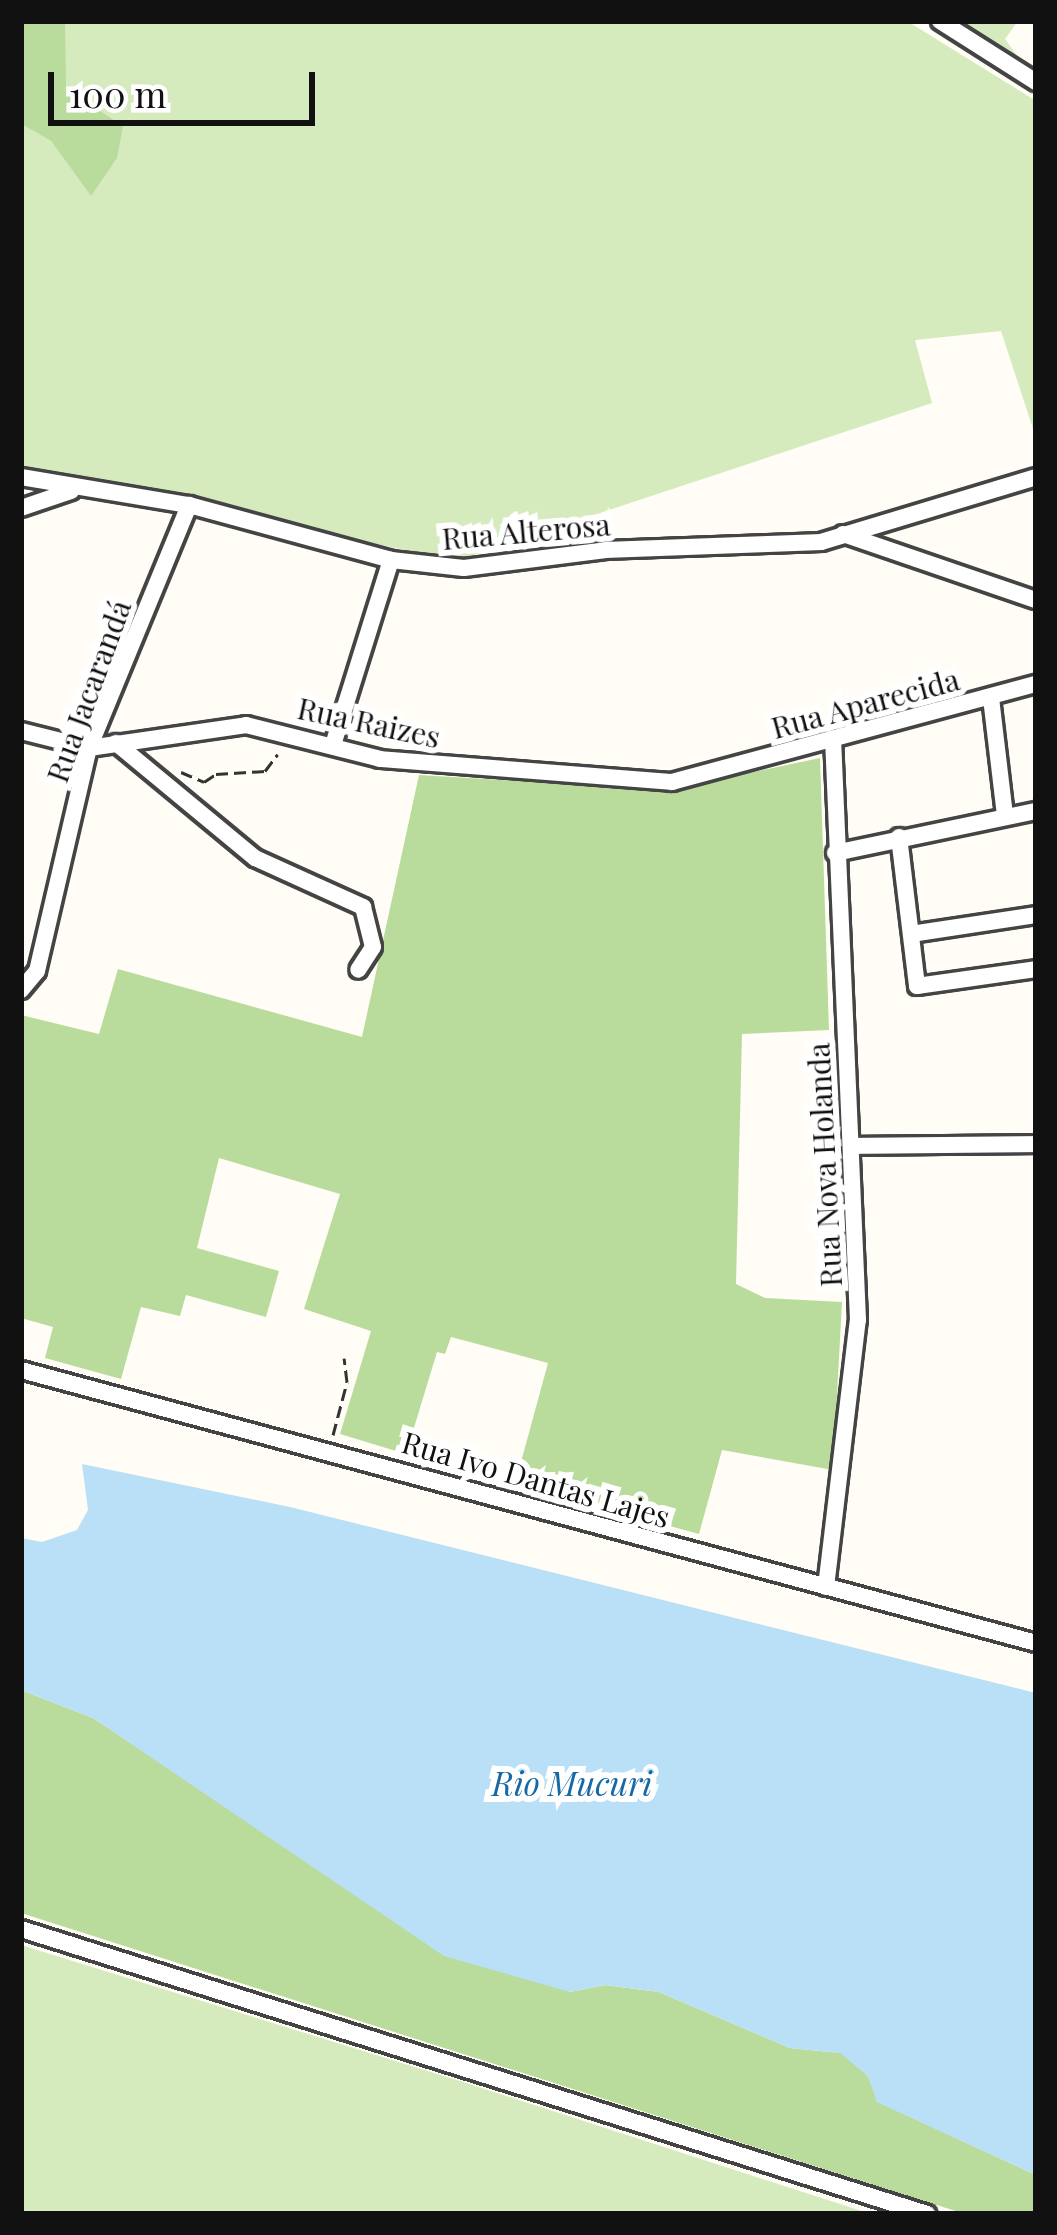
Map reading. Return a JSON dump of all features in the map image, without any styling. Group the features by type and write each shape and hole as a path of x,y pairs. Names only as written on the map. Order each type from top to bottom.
{"street":[{"path":"940,21 1036,82"},
{"name":"Rua Alterosa","path":"21,476 75,490 189,505 391,560 464,568 606,550 753,550 842,534 1036,477"},
{"path":"21,508 75,490"},
{"name":"Rua Jacarandá","path":"21,990 37,971 89,748 189,505"},
{"path":"842,534 1036,599"},
{"path":"333,746 391,560"},
{"name":"Rua Aparecida","path":"709,774 1036,684"},
{"path":"991,698 1005,816"},
{"name":"Rua Raizes","path":"21,731 89,748 246,725 380,759 613,782 709,774"},
{"name":"Rua Nova Holanda","path":"826,1587 857,1373 833,739"},
{"path":"116,743 254,858 363,907 374,947 358,970"},
{"path":"835,853 1036,811"},
{"path":"899,837 914,977 926,988 1036,969"},
{"path":"911,934 1036,915"},
{"path":"852,1147 1036,1144"},
{"name":"Rua Ivo Dantas Lajes","path":"21,1370 329,1448 1036,1643"},
{"path":"21,1929 926,2214"}],"path":[{"path":"173,769 204,782 216,774 265,771 294,734"},
{"path":"329,1448 347,1382 344,1358"}],"green space":[{"path":"21,21 65,21 66,88 123,126 117,158 91,196 51,141 21,124"},
{"path":"65,21 907,21 1036,101 1036,438 1001,331 915,340 932,403 455,561 21,466 21,124 51,141 91,195 123,126 65,88"},
{"path":"957,21 1018,21 1005,39 1036,82"},
{"path":"820,758 829,1030 742,1034 736,1284 765,1298 842,1302 833,1470 722,1450 699,1534 515,1484 548,1363 451,1337 445,1354 437,1352 406,1454 340,1434 371,1331 304,1309 340,1194 219,1158 197,1248 279,1271 266,1317 186,1295 180,1316 141,1307 121,1379 45,1358 53,1327 21,1318 21,1015 99,1034 118,969 362,1037 419,775 669,790"},
{"path":"21,1690 93,1718 316,1867 570,1992 605,1985 659,1992 790,2048 841,2053 868,2076 878,2102 1036,2175 1036,2214 965,2214 21,1913"},
{"path":"21,1945 463,2082 871,2214 21,2214"}],"water":[{"name":"Rio Mucuri","path":"82,1464 290,1507 1036,1693 1036,2175 877,2102 868,2076 840,2053 790,2048 659,1992 605,1985 570,1992 444,1956 93,1718 21,1690 21,1538 42,1542 77,1530 88,1510"}]}
